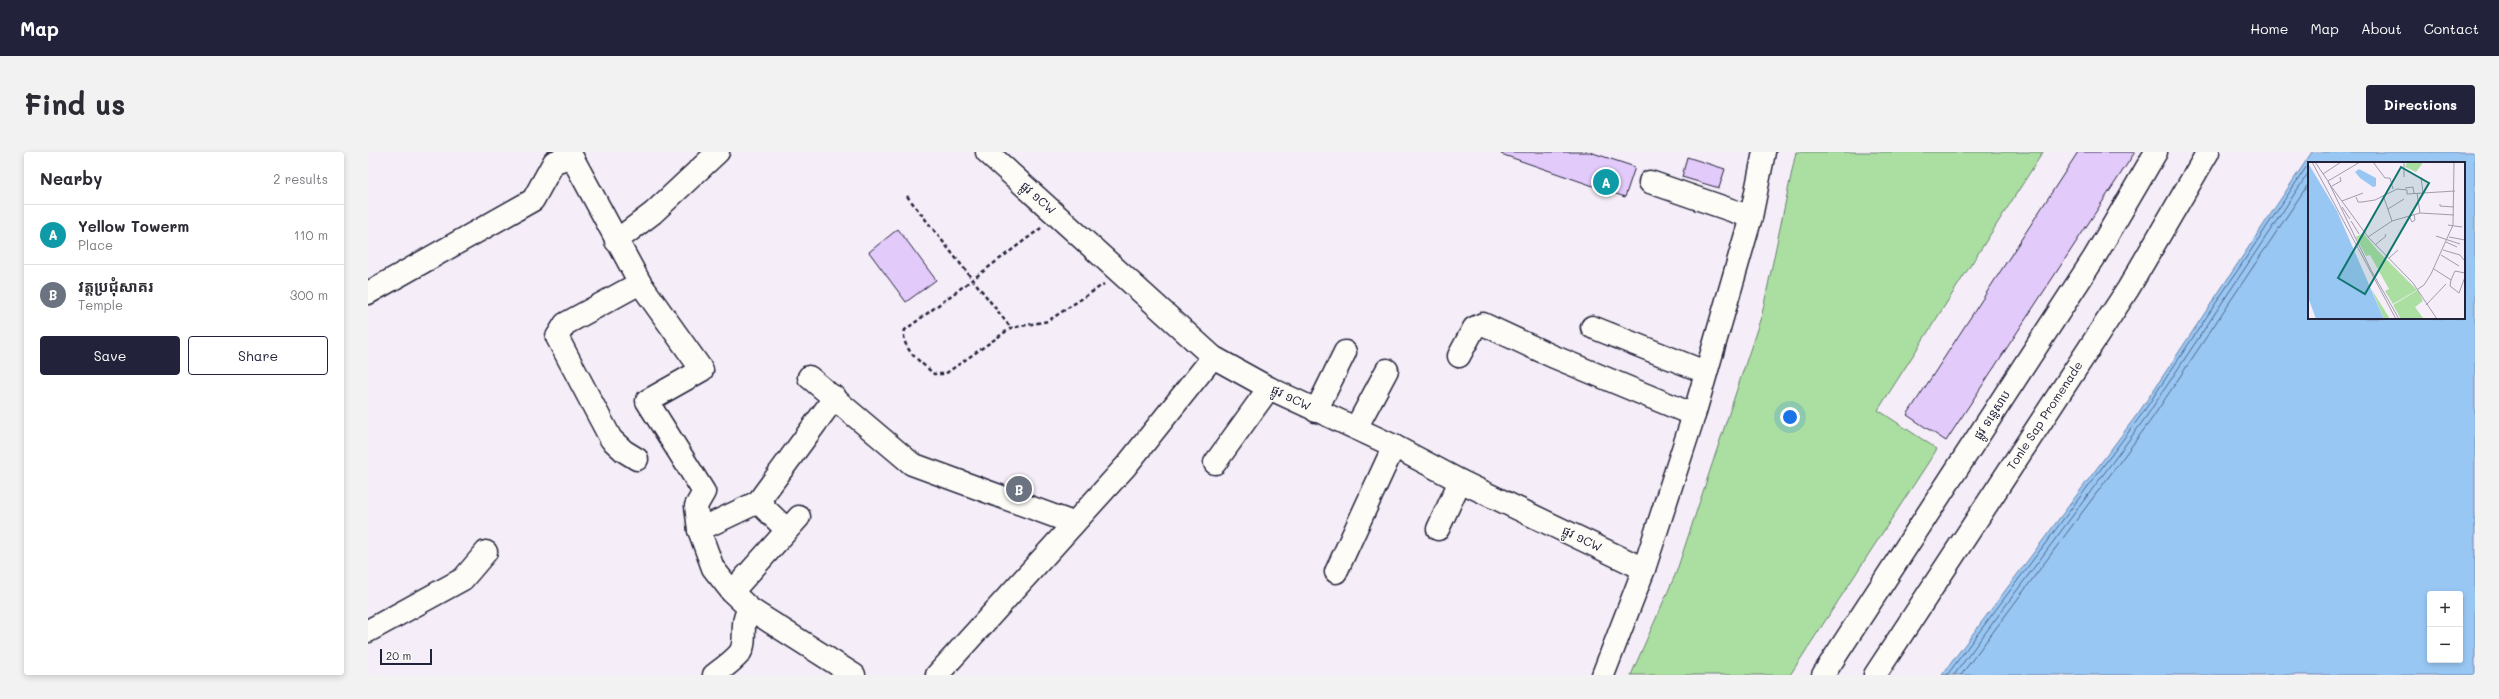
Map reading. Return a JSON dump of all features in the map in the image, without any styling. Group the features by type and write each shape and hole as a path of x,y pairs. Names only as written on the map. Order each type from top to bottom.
{"street":[{"path":"616,241 653,214 718,152"},
{"path":"1603,675 1644,569 1694,415 1705,372 1751,217 1764,152"},
{"name":"ផ្លូវ ទន្លេសាប","path":"1824,675 2094,258 2156,152"},
{"name":"Tonle Sap Promenade","path":"1875,675 2128,289 2208,152"},
{"name":"ផ្លូវ ១CW","path":"1000,156 1058,216 1213,357 1269,388 1394,446 1460,481 1644,569"},
{"path":"368,293 533,200 551,157 572,157 640,283 702,370 647,401 704,492 696,506 699,530 713,568 732,592 750,609 854,675"},
{"path":"1650,182 1751,217"},
{"path":"637,459 624,451 611,439 557,337 565,324 640,283"},
{"path":"1460,356 1474,328 1483,324 1552,356 1694,415"},
{"path":"1592,327 1705,372"},
{"path":"1316,411 1345,352"},
{"path":"937,675 1126,466 1213,357"},
{"path":"1356,428 1387,370"},
{"path":"808,377 835,397 912,464 1073,523"},
{"path":"1215,463 1269,388"},
{"path":"699,530 758,502 835,397"},
{"path":"1336,572 1394,446"},
{"path":"1438,529 1460,481"},
{"path":"732,592 793,523 758,502"},
{"path":"368,632 463,579 486,552"},
{"path":"714,675 740,654 743,635 743,620 750,609"}],"path":[{"path":"907,196 1011,328"},
{"path":"1058,216 971,278 905,330 902,337 906,348 934,374 945,374 1011,328 1048,321 1120,273"}],"green space":[{"path":"1796,152 2043,152 1878,410 1937,449 1790,675 1631,675 1676,573 1762,314"}],"water":[{"path":"2312,152 2475,152 2475,675 1942,675 2139,412"}],"building":[{"path":"1502,152 1590,152 1635,167 1625,197 1501,154"},
{"path":"2078,152 2135,152 1946,441 1907,415"},
{"path":"1687,157 1725,169 1719,188 1682,177"},
{"path":"898,229 936,280 906,302 869,252"}],"place":[{"name":"Yellow Towerm","path":"1606,182"},
{"name":"វត្តប្រជុំសាគរ","path":"1019,489"}]}
